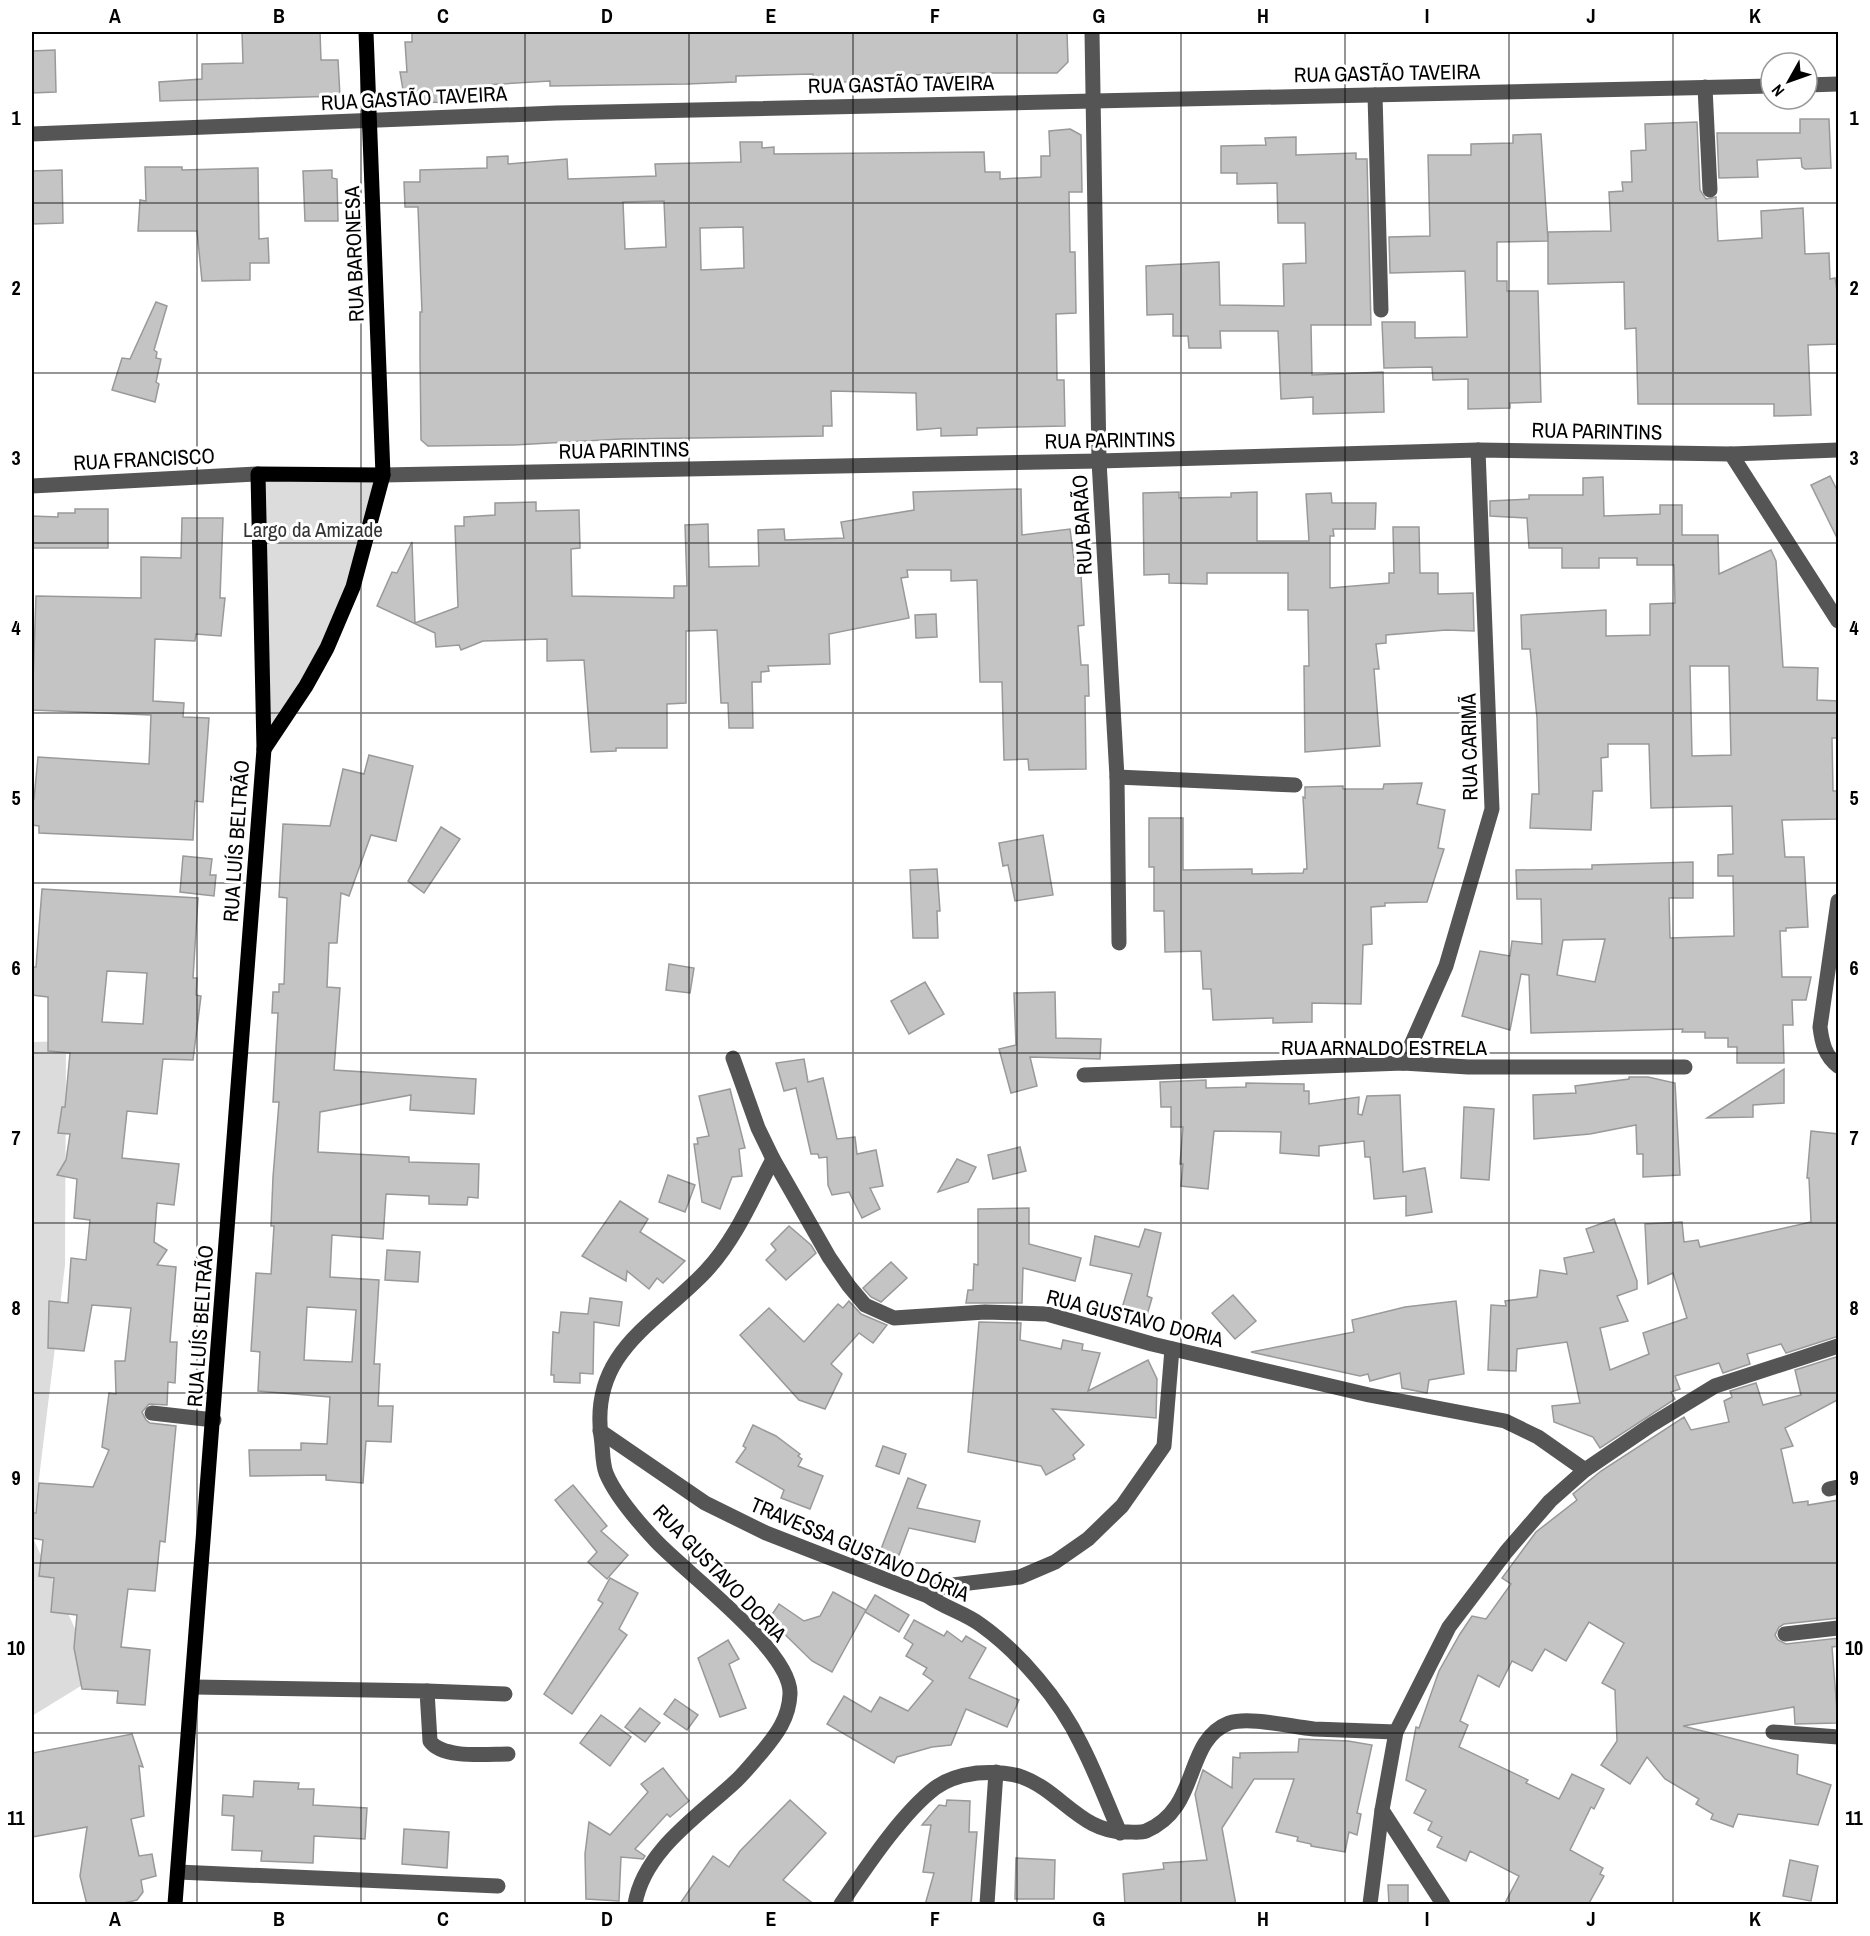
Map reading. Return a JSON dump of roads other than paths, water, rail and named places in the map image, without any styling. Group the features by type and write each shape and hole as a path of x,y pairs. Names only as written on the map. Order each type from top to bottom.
{"main road":[{"name":"RUA BARONESA","path":"366,32 382,475"},
{"path":"258,474 382,475"},
{"name":"RUA LUÍS BELTRÃO","path":"175,1905 264,749 258,474"},
{"name":"RUA LUÍS BELTRÃO","path":"264,749 292,708 327,648 353,587 382,475"},
{"path":"263,694 276,708 292,708"}],"street":[{"name":"RUA BARÃO","path":"1092,32 1099,461 1117,777 1119,943"},
{"path":"1819,85 1839,84"},
{"name":"RUA GASTÃO TAVEIRA","path":"32,134 370,119 1094,100 1759,86"},
{"path":"1705,87 1710,190"},
{"path":"1375,94 1381,310"},
{"name":"RUA PARINTINS","path":"382,475 1099,461 1478,450 1731,454 1839,450"},
{"name":"RUA CARIMÃ","path":"1403,1063 1446,966 1492,809 1478,450"},
{"path":"1731,454 1839,621"},
{"name":"RUA FRANCISCO","path":"32,486 258,474"},
{"path":"1117,777 1295,785"},
{"path":"1839,901 1820,1027 1825,1049 1839,1065"},
{"path":"733,1058 758,1128 773,1159"},
{"name":"RUA ARNALDO ESTRELA","path":"1084,1075 1403,1063 1468,1067 1685,1067"},
{"name":"RUA GUSTAVO DORIA","path":"773,1159 829,1257 864,1305 894,1318 985,1312 1047,1314 1172,1349 1369,1395 1505,1422 1538,1437 1585,1470"},
{"name":"RUA GUSTAVO DORIA","path":"635,1905 645,1874 666,1846 739,1778 775,1736 787,1716 790,1692 786,1675 777,1661 742,1620 657,1543 636,1518 606,1473 600,1431 600,1404 616,1358 645,1325 712,1264 729,1241 773,1159"},
{"path":"1370,1905 1382,1810 1396,1732 1449,1627 1506,1552 1543,1510 1585,1470 1715,1386 1839,1346"},
{"path":"928,1596 944,1586 1020,1577 1055,1562 1089,1539 1114,1514 1164,1446 1172,1349"},
{"path":"152,1413 213,1420"},
{"name":"TRAVESSA GUSTAVO DÓRIA","path":"600,1431 705,1503 766,1533 928,1596 944,1607 979,1623 1019,1657 1081,1742 1120,1833"},
{"path":"1785,1634 1839,1628"},
{"path":"193,1688 506,1694"},
{"path":"427,1691 430,1741 434,1747 447,1752 508,1755"},
{"path":"841,1905 905,1819 935,1787 961,1775 996,1772 1030,1781 1076,1816 1098,1828 1120,1833 1145,1832 1167,1818 1182,1802 1203,1744 1216,1731 1230,1723 1396,1732"},
{"path":"1773,1732 1839,1737"},
{"path":"987,1905 996,1772"},
{"path":"1382,1810 1443,1905"},
{"path":"178,1872 498,1886"}],"park label":[{"name":"Largo da Amizade","path":"313,529"}]}
